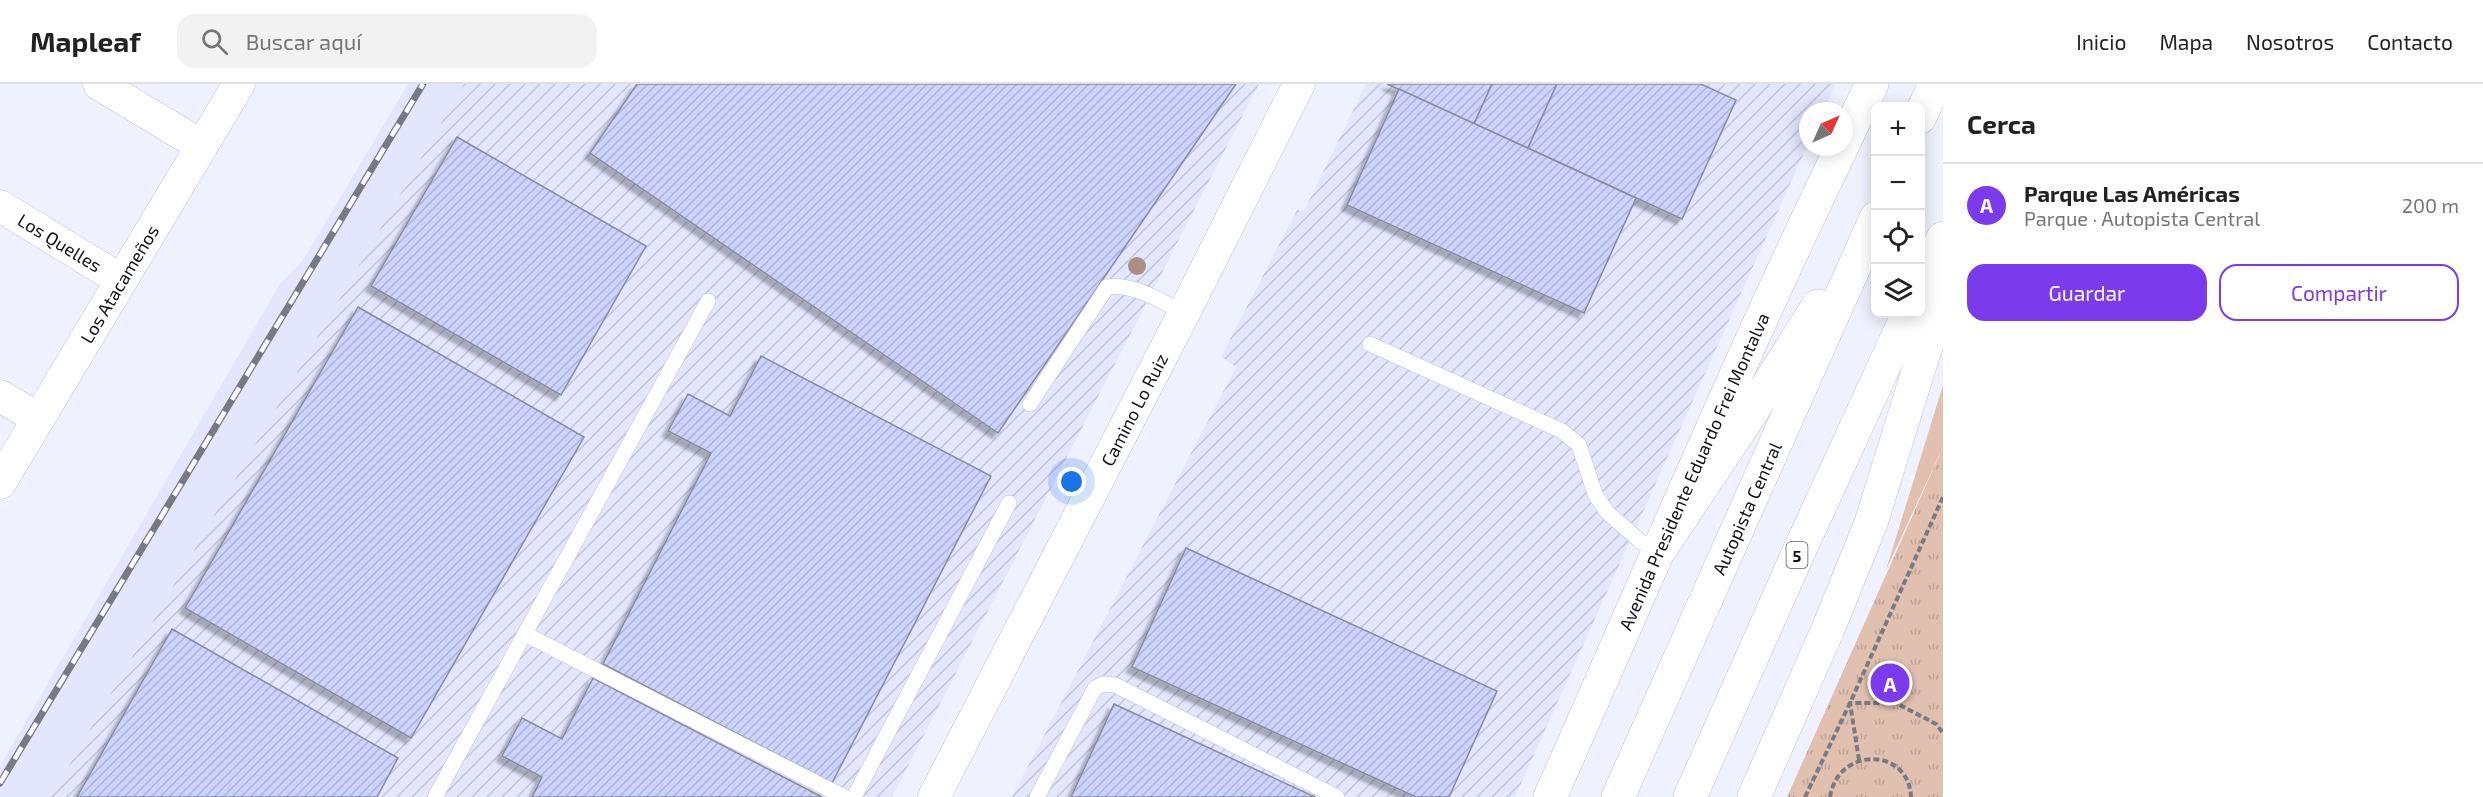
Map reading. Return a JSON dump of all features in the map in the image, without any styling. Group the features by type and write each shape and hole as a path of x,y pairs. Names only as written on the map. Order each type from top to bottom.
{"main road":[{"path":"1853,123 1872,84"},
{"path":"1925,106 1935,84"},
{"name":"Avenida Presidente Eduardo Frei Montalva","path":"1550,797 1661,548 1718,412 1838,156"},
{"path":"1661,548 1740,430 1871,218"},
{"name":"Autopista Central","path":"1618,797 1871,227"},
{"path":"1925,276 1943,238"},
{"path":"1754,797 1833,619 1871,523 1943,291"},
{"name":"5","path":"1690,797 1906,318"}],"street":[{"path":"99,84 202,146"},
{"name":"Los Atacameños","path":"0,483 239,84"},
{"name":"Camino Lo Ruiz","path":"934,797 1184,313 1299,84"},
{"name":"Los Quelles","path":"0,206 121,280"},
{"path":"0,396 37,418"}],"lane":[{"path":"1030,404 1107,287 1119,285 1151,296 1184,313"},
{"path":"435,797 708,301"},
{"path":"1370,344 1562,431 1579,445 1595,494 1607,512 1641,542 1661,548"},
{"path":"854,797 1009,503"},
{"path":"525,634 844,797"},
{"path":"1037,797 1095,688 1103,684 1115,685 1336,797"}],"path":[{"path":"1805,797 1943,497"},
{"path":"1850,703 1896,703 1936,724 1943,733"},
{"path":"1850,703 1859,760"},
{"path":"1830,797 1832,786 1838,775 1859,760 1873,758 1886,761 1897,768 1906,778 1911,797"}],"shaded area":[{"path":"408,84 464,84 51,797 0,797 0,766 280,284 303,260"},
{"path":"464,84 1259,84 892,797 51,797"},
{"path":"1366,84 1835,84 1827,102 1799,102 1799,156 1803,156 1515,797 1012,797 1236,367 1221,357 1297,210 1304,211"}],"green space":[{"path":"1943,385 1943,447 1886,570"},
{"path":"1943,447 1943,797 1787,797"}],"building":[{"path":"637,84 1236,84 998,433 590,153"},
{"path":"1387,84 1492,84 1474,124"},
{"path":"1492,84 1557,84 1528,148 1474,124"},
{"path":"1557,84 1701,84 1736,100 1682,219 1528,148"},
{"path":"1399,89 1636,198 1584,313 1347,205"},
{"path":"457,137 646,246 561,395 371,286"},
{"path":"358,307 584,437 411,738 185,608"},
{"path":"761,356 991,476 832,783 603,664 711,453 668,431 688,394 730,416"},
{"path":"1186,548 1497,691 1449,797 1416,797 1132,667"},
{"path":"172,629 398,758 377,797 77,797"},
{"path":"593,678 822,797 532,797 542,777 502,756 522,718 562,739"},
{"path":"1114,704 1315,797 1071,797"}],"railway":[{"path":"0,783 423,84"}],"place":[{"name":"Parque Las Américas","path":"1890,683"}]}
